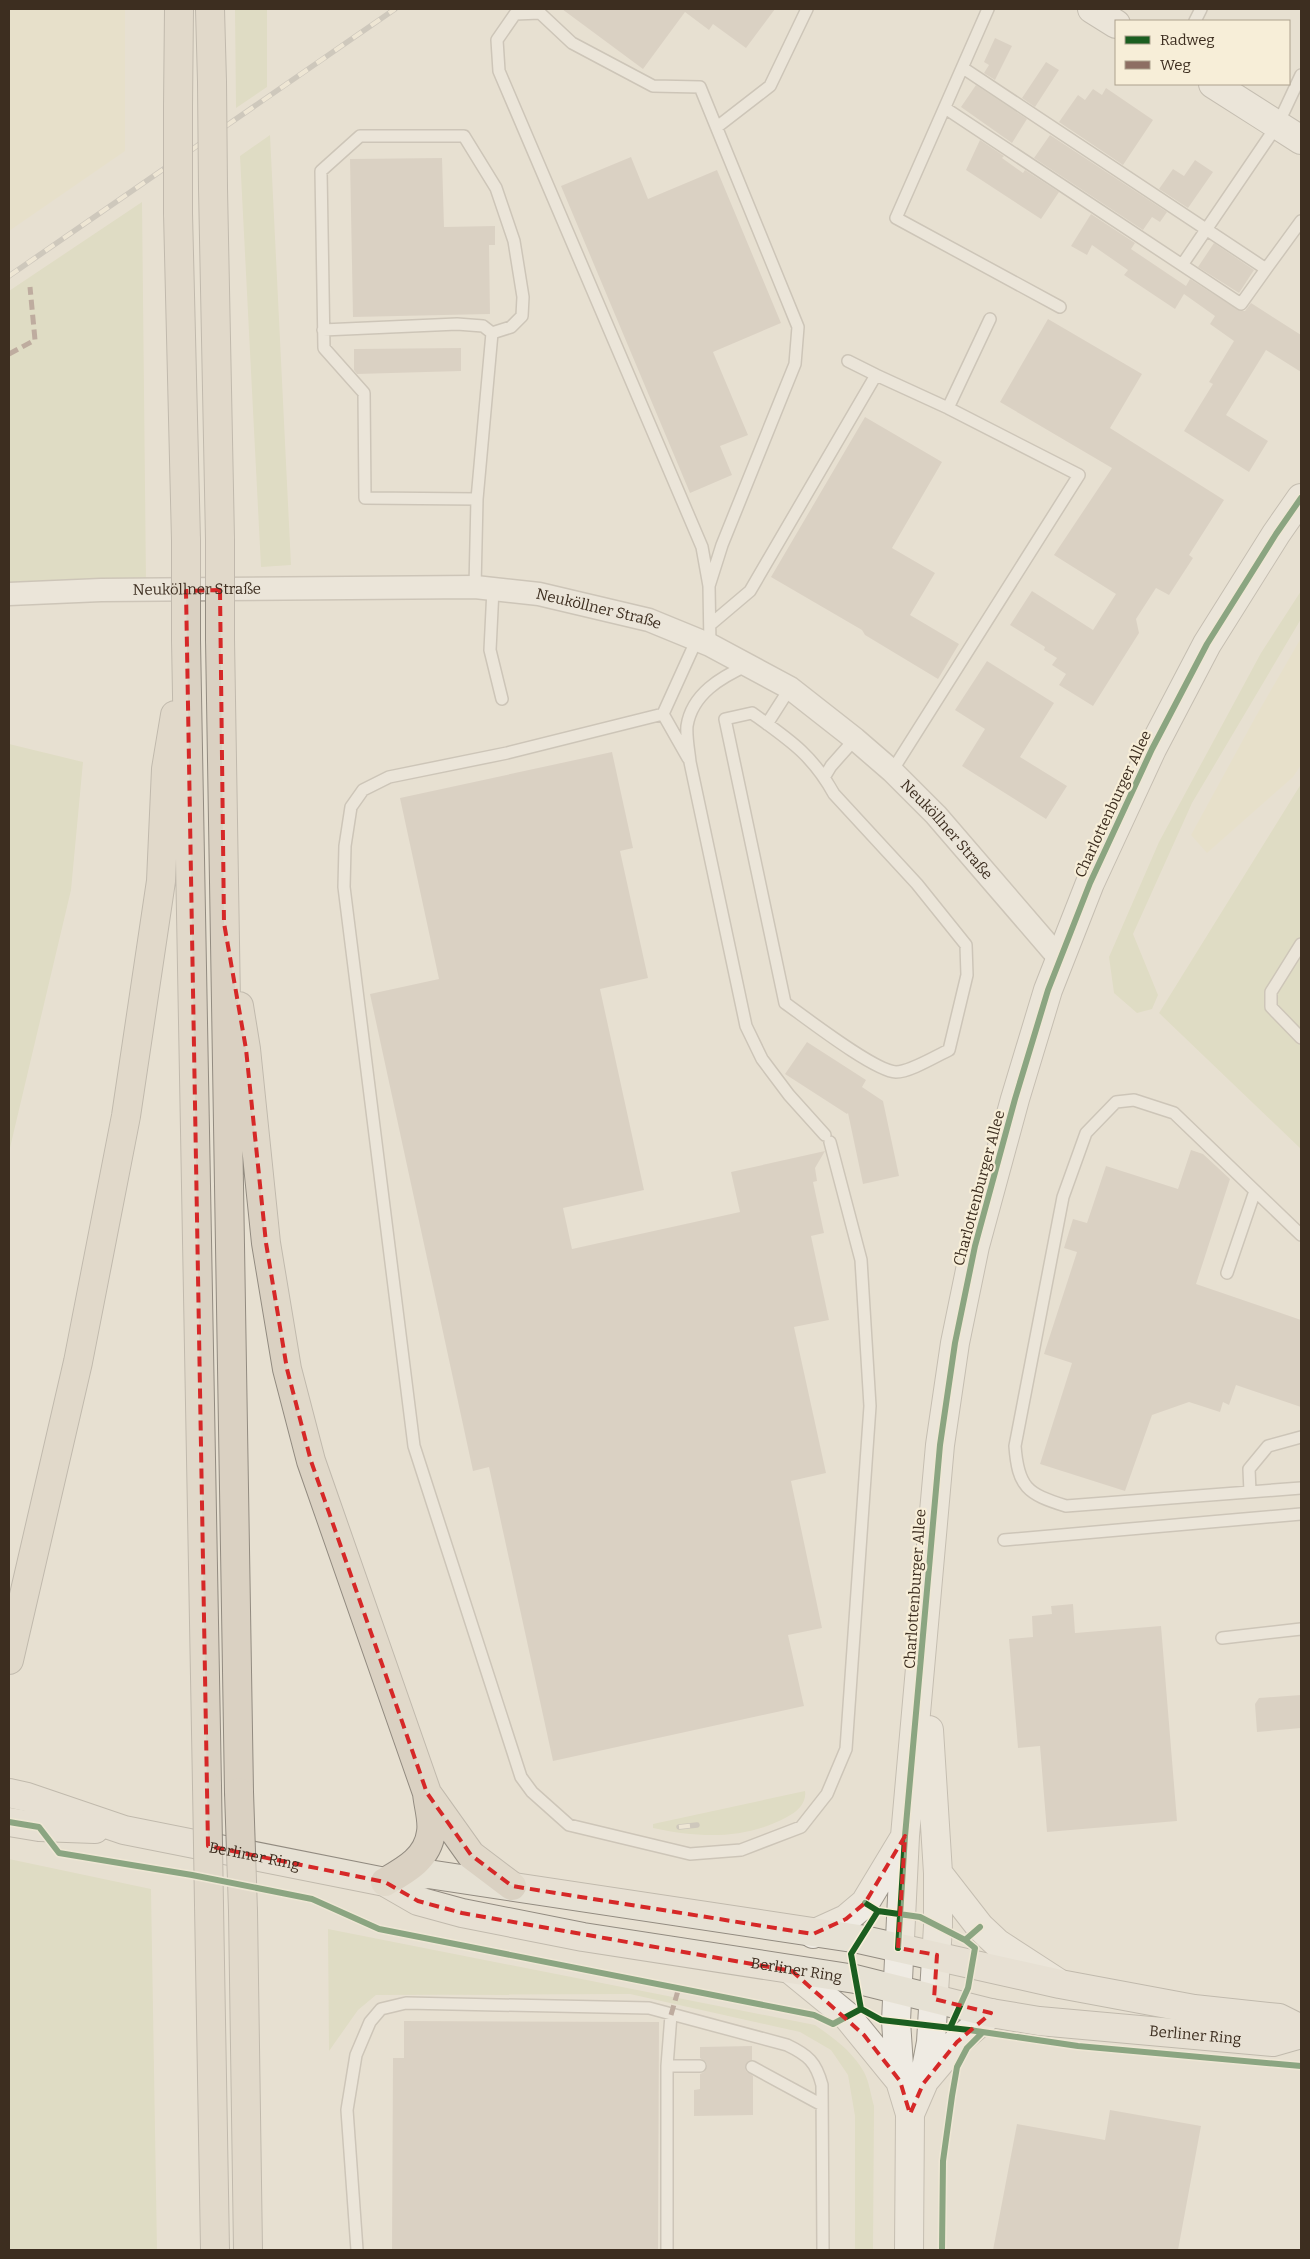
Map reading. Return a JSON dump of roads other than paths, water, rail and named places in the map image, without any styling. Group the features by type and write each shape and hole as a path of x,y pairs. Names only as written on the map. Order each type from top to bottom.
{"highway":[{"path":"179,9 178,213 186,541 186,640 215,2250"},
{"path":"210,9 248,2250"},
{"path":"9,1660 78,1362 126,1116 161,881 166,769 186,640"},
{"path":"224,923 246,1049 266,1243 287,1369 311,1461 427,1793 432,1832 424,1854 409,1869 385,1882"},
{"path":"427,1793 472,1855 512,1886"}],"main road":[{"name":"Berliner Ring","path":"9,1793 27,1797 124,1830 385,1882 418,1901 462,1913 583,1937 792,1971 855,1979 934,2000 991,2013 1039,2021 1273,2042 1301,2034"},
{"name":"Berliner Ring","path":"9,1822 39,1827 124,1830"},
{"name":"Berliner Ring","path":"385,1882 428,1874 813,1934 859,1939 1060,1984 1194,2009 1279,2018 1301,2028"}],"street":[{"path":"1092,9 1115,23"},
{"path":"1215,85 1301,140"},
{"name":"Charlottenburger Allee","path":"911,2082 896,2021 898,1948 905,1836 924,1643 936,1484 957,1334 975,1246 1048,990 1090,883 1152,749 1207,644 1276,534 1301,498"},
{"name":"Neuköllner Straße","path":"9,594 101,590 484,588 539,594 640,617 706,636 749,665 790,688 856,739 892,771 936,815 1060,959"},
{"name":"Charlottenburger Allee","path":"911,2082 931,2042 937,1955 938,1873 924,1643"},
{"path":"813,1934 846,1919 865,1903 905,1836"},
{"path":"938,1873 985,1932 1004,1948 1060,1984"},
{"path":"792,1971 847,2016 911,2082 909,2250"},
{"path":"911,2082 991,2013"}],"lane":[{"path":"717,128 770,86 807,9"},
{"path":"988,9 896,218 1060,307"},
{"path":"706,636 709,586 702,547 499,71 497,40 515,14 541,11 572,43 653,86 700,87 798,327 795,364 722,545 709,586"},
{"path":"963,68 1266,269"},
{"path":"1182,265 1278,124 1301,75"},
{"path":"945,108 1241,304 1301,221"},
{"path":"477,499 365,498 364,393 324,348 320,171 360,136 464,136 496,188 514,241 523,297 522,316 511,327 492,333"},
{"path":"948,408 990,319"},
{"path":"323,330 457,324 483,326 492,333"},
{"path":"492,333 477,499 490,650 502,699"},
{"path":"848,362 948,408 1079,475 892,771"},
{"path":"749,665 724,675 693,705 687,728 690,762 746,1026 762,1059 828,1139 862,1260 870,1406 846,1749 827,1794 802,1827 741,1850 690,1854 569,1825 532,1792 521,1777 414,1446 344,887 346,846 351,807 363,790 390,777 508,753 663,714 706,636 750,591 876,375"},
{"path":"766,724 790,688"},
{"path":"752,713 806,754 825,776 834,794 917,884 966,945 967,975 949,1050 917,1066 896,1072 875,1064 829,1035 785,1003 725,718 752,713"},
{"path":"663,714 690,762"},
{"path":"825,776 831,766 856,739"},
{"path":"1301,944 1271,992 1271,1008 1301,1038"},
{"path":"1301,1236 1174,1113 1134,1100 1116,1102 1086,1132 1063,1197 1015,1446 1017,1469 1027,1489 1042,1498 1066,1506 1301,1488"},
{"path":"1227,1272 1256,1191"},
{"path":"1250,1492 1249,1469 1268,1446 1301,1437"},
{"path":"1004,1540 1301,1514"},
{"path":"1222,1638 1301,1629"},
{"path":"358,2250 348,2110 356,2055 370,2022 381,2009 406,2003 649,2008 787,2045 805,2054 818,2069 822,2085 823,2250"},
{"path":"667,2250 667,2066 671,2015"},
{"path":"667,2066 700,2066"},
{"path":"752,2067 822,2105"}],"railway":[{"path":"9,276 395,9"},
{"path":"679,1827 697,1825"}]}
